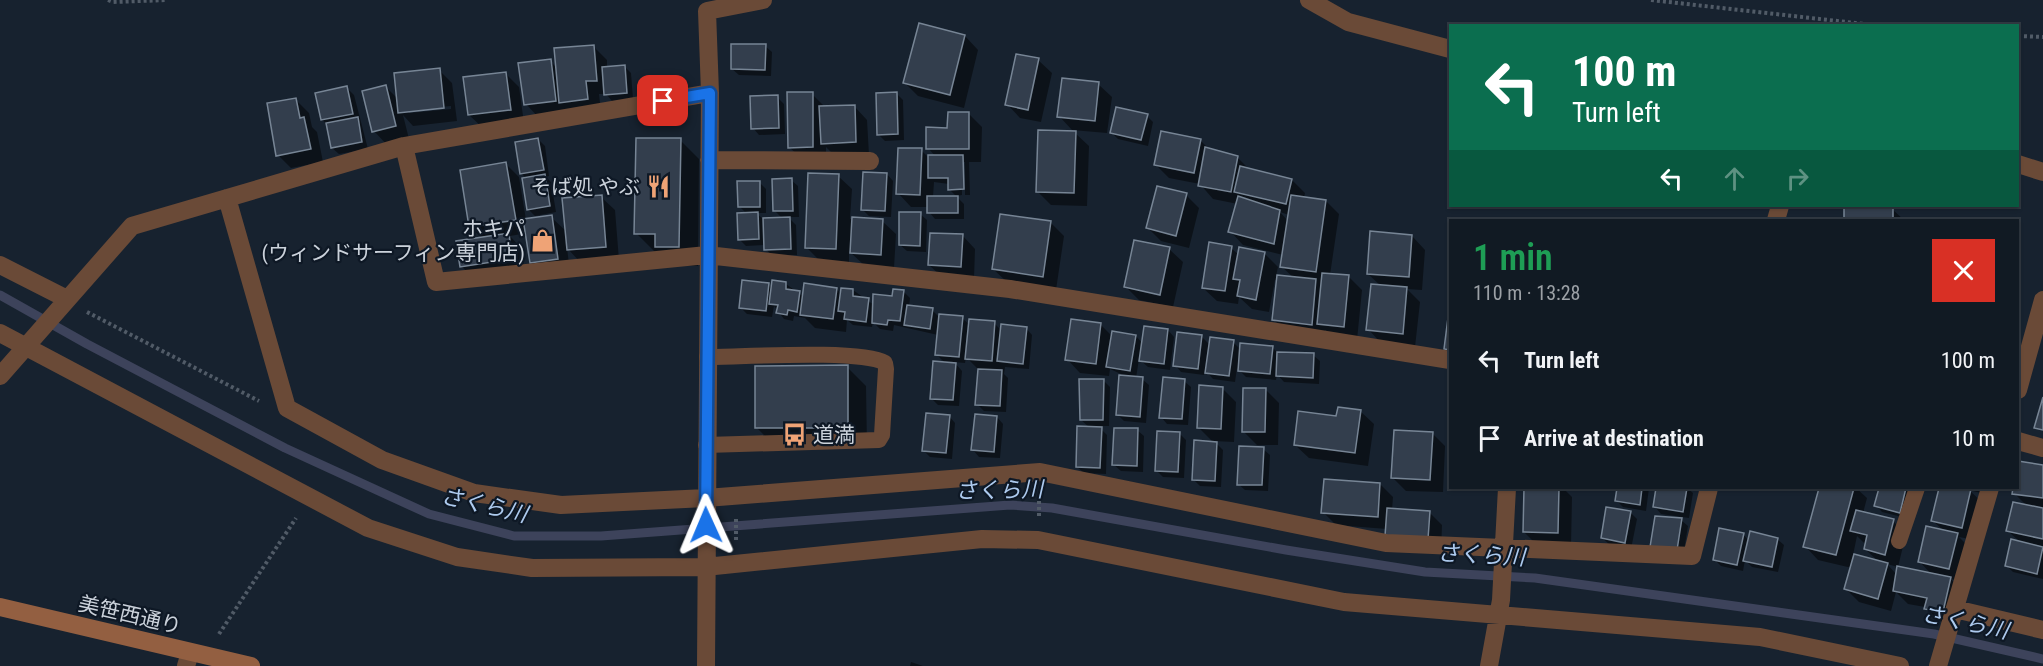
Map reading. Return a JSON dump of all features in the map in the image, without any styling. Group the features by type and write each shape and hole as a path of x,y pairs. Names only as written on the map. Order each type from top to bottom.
{"street":[{"path":"706,666 707,255 710,93 707,11 763,0"},
{"path":"1309,0 1348,22 1449,48"},
{"path":"0,376 132,226 404,146 710,93"},
{"path":"404,146 436,282 707,255 1010,289 1449,360"},
{"path":"709,160 870,161"},
{"path":"2019,164 2043,172"},
{"path":"227,198 287,408 382,460 474,492 561,505 706,501 1040,472 1386,543 1504,552 1692,556 1709,489"},
{"path":"0,265 64,302"},
{"path":"2019,386 2043,300"},
{"path":"0,333 32,339 309,499 368,528 457,557 532,568 705,567 982,539 1038,540 1344,602 1500,608 1761,638 1900,666"},
{"path":"2019,441 2043,448"},
{"path":"1489,666 1500,608 1507,489"},
{"path":"1940,661 1990,489"},
{"name":"美笹西通り","path":"0,607 194,658 251,666"},
{"path":"1954,613 2043,630"}],"lane":[{"path":"706,445 879,440 882,435 886,369 885,363 880,360 849,356 707,357"},
{"path":"1899,541 1917,489"}],"path":[{"path":"108,0 113,2 167,0"},
{"path":"1651,0 1864,24"},
{"path":"2019,36 2043,37"},
{"path":"64,302 278,411 287,408"},
{"path":"1038,524 1039,492"},
{"path":"194,658 309,499"},
{"path":"736,516 737,548"}],"building":[{"path":"919,23 965,35 950,95 903,83"},
{"path":"731,44 766,44 765,70 731,69"},
{"path":"594,45 597,81 586,81 588,99 559,103 554,48"},
{"path":"1016,54 1039,58 1028,110 1005,105"},
{"path":"551,59 556,101 524,105 518,63"},
{"path":"625,65 627,93 604,95 602,67"},
{"path":"440,68 444,108 398,113 394,73"},
{"path":"506,72 511,110 468,115 463,77"},
{"path":"1062,78 1099,82 1095,121 1057,117"},
{"path":"386,85 396,126 372,132 362,91"},
{"path":"347,86 353,114 321,120 315,93"},
{"path":"787,92 813,92 813,147 788,148"},
{"path":"897,92 898,134 877,135 876,93"},
{"path":"778,95 779,128 751,129 750,96"},
{"path":"296,98 300,118 304,117 311,149 276,156 267,103"},
{"path":"855,105 856,142 821,144 819,106"},
{"path":"1116,107 1148,114 1141,140 1110,133"},
{"path":"948,112 969,112 969,149 926,149 926,127 947,128"},
{"path":"358,117 362,142 331,148 326,123"},
{"path":"1038,130 1076,131 1074,193 1036,192"},
{"path":"1161,131 1201,139 1194,173 1154,165"},
{"path":"538,138 544,170 520,174 515,142"},
{"path":"636,138 681,138 679,247 655,247 655,234 634,234"},
{"path":"1205,147 1238,156 1231,192 1198,186"},
{"path":"898,148 922,148 920,195 896,194"},
{"path":"928,155 963,155 964,189 948,190 948,178 928,178"},
{"path":"506,162 516,220 469,227 460,170"},
{"path":"1240,166 1292,179 1286,204 1234,192"},
{"path":"863,172 887,173 885,211 861,210"},
{"path":"808,173 839,174 836,249 805,248"},
{"path":"545,174 550,206 527,210 522,178"},
{"path":"792,178 793,211 773,211 772,179"},
{"path":"737,181 760,181 760,207 738,207"},
{"path":"1157,186 1187,193 1176,236 1146,228"},
{"path":"602,195 606,247 567,250 562,198"},
{"path":"1291,195 1326,200 1316,272 1280,267"},
{"path":"927,196 958,196 958,213 927,213"},
{"path":"1238,196 1280,210 1274,244 1228,232"},
{"path":"1893,207 1893,219 1844,219 1844,208"},
{"path":"758,212 759,239 738,240 737,213"},
{"path":"899,212 921,212 920,246 899,245"},
{"path":"1000,214 1051,221 1043,277 992,269"},
{"path":"552,215 558,259 530,263 523,219"},
{"path":"790,217 791,249 764,250 763,218"},
{"path":"852,217 883,219 881,255 850,253"},
{"path":"1370,231 1412,235 1409,277 1367,274"},
{"path":"509,233 512,259 460,267 456,241"},
{"path":"930,233 963,234 961,267 928,265"},
{"path":"1134,240 1170,247 1160,295 1124,287"},
{"path":"1209,242 1232,246 1225,291 1202,288"},
{"path":"1239,247 1265,252 1256,300 1237,296 1240,280 1233,279"},
{"path":"1322,273 1349,275 1344,327 1317,324"},
{"path":"1277,275 1316,279 1312,325 1272,320"},
{"path":"742,280 769,283 766,311 739,308"},
{"path":"772,280 786,282 786,289 800,291 797,312 788,310 787,315 776,313 778,305 769,304"},
{"path":"804,283 837,288 833,319 800,315"},
{"path":"1371,284 1407,287 1403,334 1366,330"},
{"path":"841,288 853,289 853,296 869,298 866,322 844,319 845,312 838,311"},
{"path":"893,289 904,290 900,321 888,320 887,325 872,323 873,294 892,296"},
{"path":"907,305 933,308 930,329 904,325"},
{"path":"1449,310 1449,350 1444,349"},
{"path":"939,314 963,316 959,357 935,355"},
{"path":"969,319 995,321 992,361 965,359"},
{"path":"1071,319 1101,323 1096,364 1065,360"},
{"path":"1001,324 1027,327 1023,364 997,361"},
{"path":"1144,326 1168,329 1164,364 1139,361"},
{"path":"1112,331 1136,335 1130,371 1106,367"},
{"path":"1177,332 1202,335 1198,369 1173,366"},
{"path":"1210,337 1234,340 1229,376 1205,373"},
{"path":"1240,343 1273,346 1270,374 1238,371"},
{"path":"1277,352 1314,353 1313,378 1276,376"},
{"path":"933,361 956,363 953,400 930,399"},
{"path":"848,365 848,428 755,428 755,366"},
{"path":"978,369 1002,370 1000,406 975,405"},
{"path":"1119,375 1143,377 1140,417 1116,415"},
{"path":"1163,377 1185,379 1182,419 1159,418"},
{"path":"1079,379 1104,379 1103,420 1080,420"},
{"path":"1199,385 1223,387 1221,429 1197,428"},
{"path":"1243,388 1266,388 1265,432 1242,432"},
{"path":"2043,397 2043,430 2034,428"},
{"path":"1338,407 1361,410 1355,453 1294,445 1298,411 1336,416"},
{"path":"926,413 950,415 946,453 922,451"},
{"path":"975,414 997,416 994,452 971,450"},
{"path":"1077,426 1102,427 1100,468 1076,467"},
{"path":"1114,428 1138,428 1137,466 1112,465"},
{"path":"1394,430 1433,432 1430,480 1391,478"},
{"path":"1157,431 1180,432 1178,472 1155,471"},
{"path":"1194,440 1217,442 1215,481 1192,480"},
{"path":"1239,446 1264,447 1262,485 1237,485"},
{"path":"2019,461 2043,465 2043,498 2012,494 2013,489 2019,489"},
{"path":"1324,479 1380,483 1378,517 1321,513"},
{"path":"1524,489 1559,489 1558,533 1523,532"},
{"path":"1617,489 1642,489 1640,505 1615,501"},
{"path":"1656,489 1687,489 1683,512 1653,507"},
{"path":"1819,489 1854,489 1836,555 1803,547"},
{"path":"1879,489 1906,489 1900,513 1874,506"},
{"path":"1939,489 1971,489 1962,528 1931,521"},
{"path":"2013,502 2043,508 2043,539 2006,531"},
{"path":"1606,507 1631,511 1625,543 1601,538"},
{"path":"1387,508 1430,511 1428,539 1385,536"},
{"path":"1856,510 1894,519 1885,555 1864,549 1867,535 1850,531"},
{"path":"1655,516 1682,518 1677,550 1650,547"},
{"path":"1926,526 1958,533 1949,569 1918,562"},
{"path":"1719,528 1744,533 1737,565 1713,560"},
{"path":"1750,531 1778,538 1772,567 1743,561"},
{"path":"2011,539 2043,547 2037,574 2005,566"},
{"path":"1854,554 1888,563 1878,599 1844,589"},
{"path":"1897,566 1951,577 1943,612 1924,609 1927,598 1893,591"}],"waterway":[{"name":"さくら川","path":"0,295 87,344 285,448 429,514 514,536 601,536 1010,505 1052,508 1286,550 1425,572 1535,578 1934,634 2043,659"}],"place":[{"name":"そば処 やぶ","path":"658,187"},
{"name":"ホキパ (ウィンドサーフィン専門店)","path":"543,241"},
{"name":"道満","path":"795,435"}],"route":[{"path":"663,101 710,93 706,525"}]}
